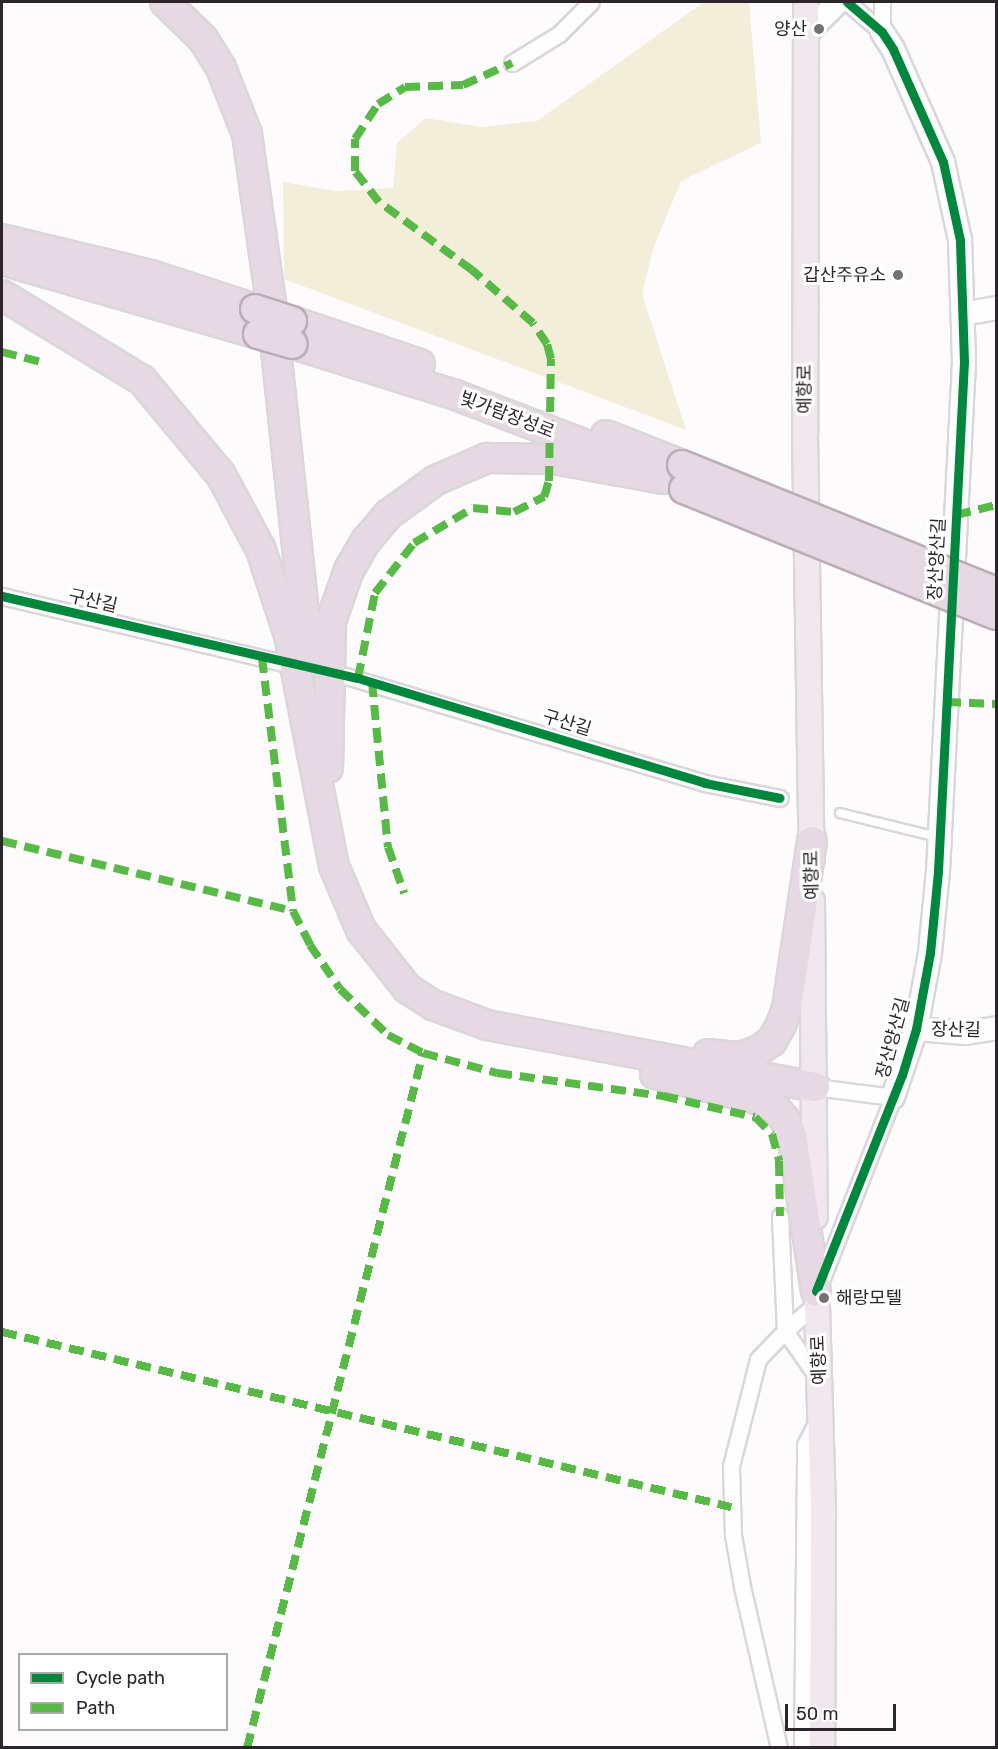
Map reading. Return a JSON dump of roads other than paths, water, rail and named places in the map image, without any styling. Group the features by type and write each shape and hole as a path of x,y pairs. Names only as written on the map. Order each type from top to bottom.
{"highway":[{"path":"165,2 203,39 221,68 248,143 271,303 328,833"},
{"path":"2,223 151,276"},
{"name":"빛가람장성로","path":"2,239 151,276 256,322"},
{"name":"빛가람장성로","path":"2,260 256,322 490,388 676,478 996,615"},
{"path":"2,296 61,328 142,380 221,475 261,550 289,635 334,866 361,930 408,989 458,1016 586,1046 815,1087"},
{"path":"328,833 331,621 349,570 366,541 389,514 436,480 487,458 554,459 676,478"},
{"name":"빛가람장성로","path":"676,478 996,592"},
{"path":"586,1046 739,1057 758,1051 772,1041 788,1008 812,841"},
{"path":"586,1046 672,1081 756,1099 775,1108 792,1135 817,1297"}],"main road":[{"name":"예향로","path":"807,2 805,434 820,1416 822,1748"}],"street":[{"path":"512,63 559,34 591,2"},
{"path":"807,33 838,2"},
{"path":"847,2 882,32"},
{"path":"882,2 882,32"},
{"name":"장산양산길","path":"882,32 893,49 943,162 960,240 963,314 939,838 930,953 916,1029 893,1097"},
{"path":"963,314 996,308"},
{"name":"구산길","path":"2,596 283,663"},
{"name":"구산길","path":"346,676 705,783 780,798"},
{"name":"장산길","path":"916,1029 966,1033 996,1028"},
{"path":"779,1748 740,1576 733,1534 731,1466 758,1359 817,1297 893,1097 815,1087"},
{"path":"780,1216 785,1331 819,1379"},
{"path":"802,1748 805,1444 820,1416"}],"lane":[{"path":"840,813 939,838"}],"place":[{"name":"양산","path":"819,29"},
{"name":"갑산주유소","path":"898,275"},
{"name":"해랑모텔","path":"824,1298"}]}
